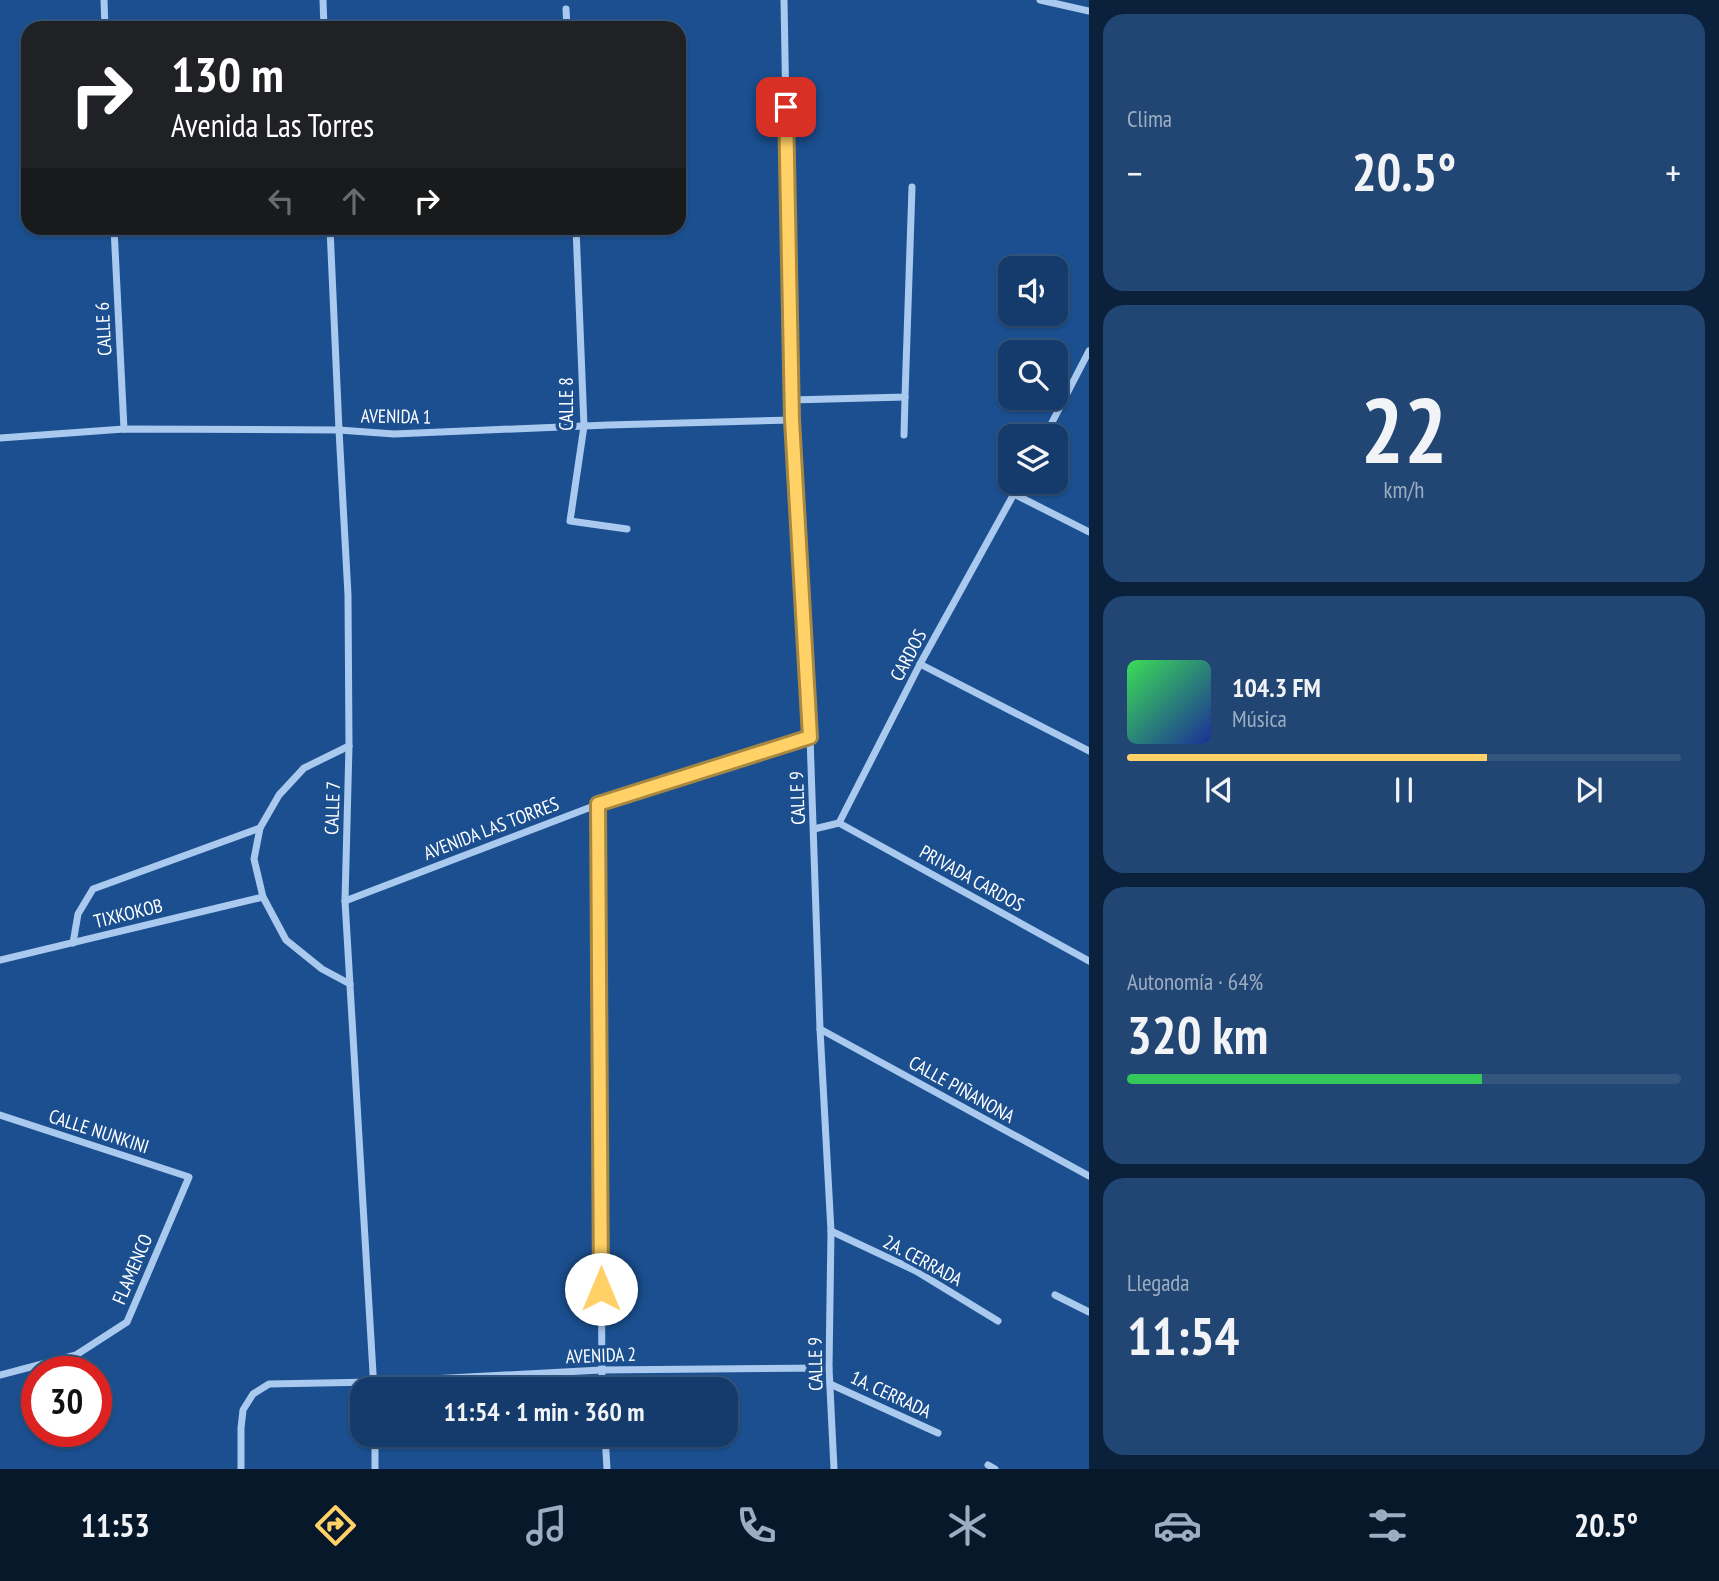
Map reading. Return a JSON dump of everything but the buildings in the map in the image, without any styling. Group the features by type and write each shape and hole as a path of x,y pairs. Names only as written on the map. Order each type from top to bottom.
{"street":[{"path":"104,0 105,21"},
{"path":"323,0 324,21"},
{"name":"CALLE 9","path":"783,0 791,400 810,737 820,1029 831,1231 829,1368 834,1469"},
{"path":"1040,0 1089,10"},
{"path":"566,9 567,21"},
{"path":"904,435 912,187"},
{"name":"CALLE 6","path":"114,235 124,429"},
{"name":"CALLE 7","path":"330,235 348,595 349,746 345,901 373,1377"},
{"name":"CALLE 8","path":"576,235 584,426 570,521 628,529"},
{"path":"1051,424 1089,351"},
{"path":"791,400 905,397"},
{"name":"AVENIDA 1","path":"0,438 124,429 339,430 394,434 792,420"},
{"path":"1014,494 1089,532"},
{"name":"CARDOS","path":"839,823 920,664 1014,494"},
{"path":"920,664 1089,751"},
{"name":"AVENIDA LAS TORRES","path":"345,901 598,804 810,737"},
{"path":"349,746 304,768 279,795 260,828 254,859 263,897 286,940 322,969 350,984"},
{"path":"598,804 601,1377"},
{"path":"814,829 839,823"},
{"name":"PRIVADA CARDOS","path":"839,823 1089,961"},
{"path":"73,943 78,914 93,889 260,828"},
{"name":"TIXKOKOB","path":"0,960 263,897"},
{"name":"CALLE PIÑANONA","path":"820,1029 1089,1175"},
{"name":"CALLE NUNKINI","path":"0,1115 189,1177"},
{"name":"FLAMENCO","path":"0,1375 76,1355 127,1322 189,1177"},
{"name":"2A. CERRADA","path":"831,1231 916,1271 998,1321"},
{"path":"1055,1295 1089,1312"},
{"name":"AVENIDA 2","path":"502,1377 601,1370 829,1368"},
{"name":"AVENIDA 2","path":"241,1469 243,1410 253,1394 269,1384 350,1386"},
{"name":"1A. CERRADA","path":"830,1384 938,1433"},
{"path":"375,1447 375,1469"},
{"path":"606,1447 607,1469"}],"route":[{"path":"601,1289 598,804 810,737 792,420 786,107"}]}
